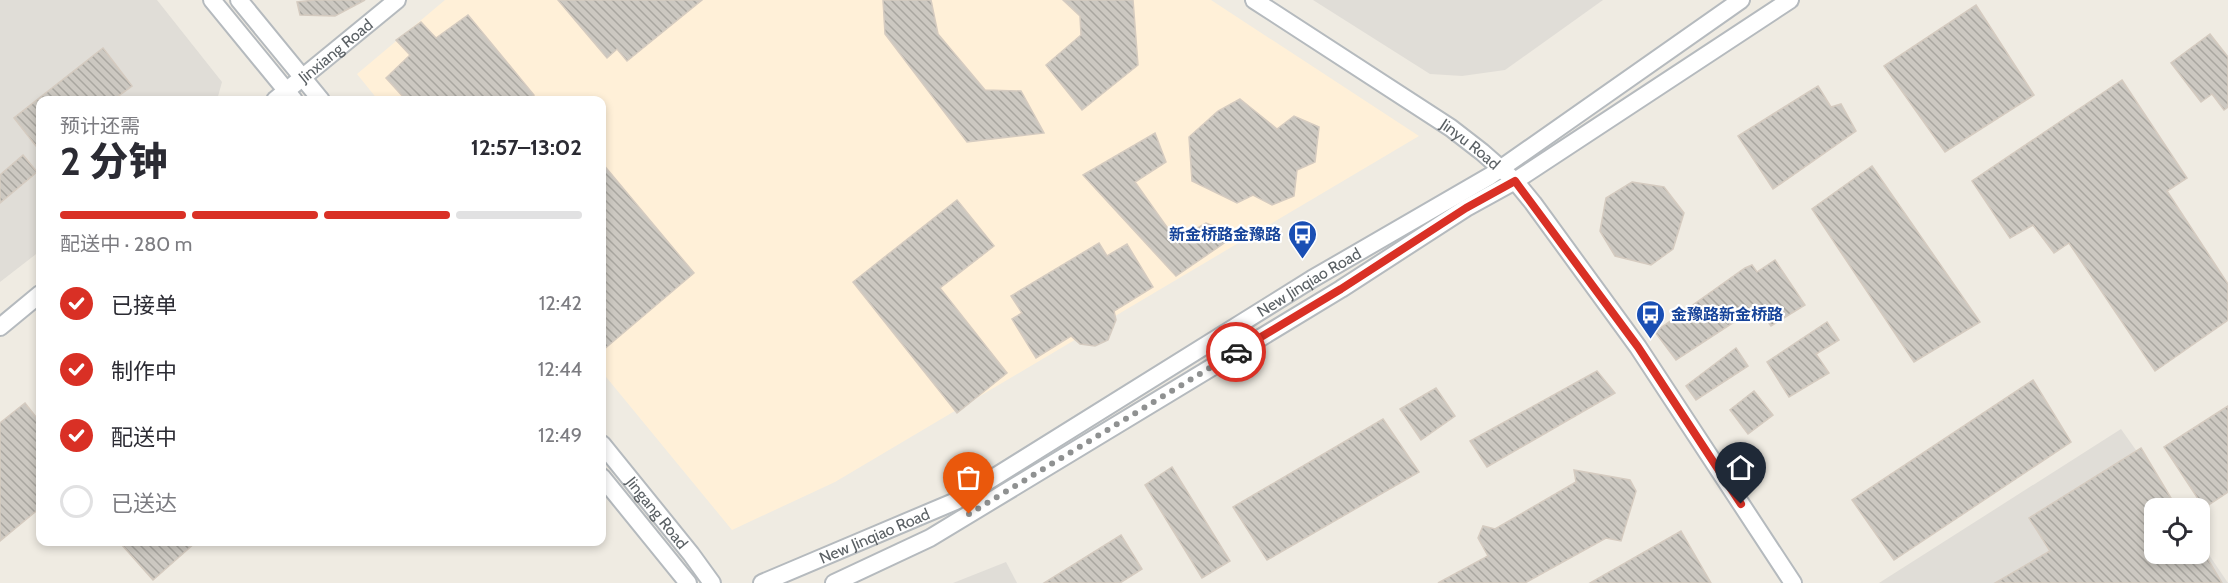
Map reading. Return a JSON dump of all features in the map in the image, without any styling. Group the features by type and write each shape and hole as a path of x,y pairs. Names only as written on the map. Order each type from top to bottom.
{"street":[{"path":"212,0 284,96"},
{"path":"239,0 318,96"},
{"name":"Jinxiang Road","path":"286,96 302,78 397,0"},
{"name":"Jinyu Road","path":"1254,0 1451,128 1515,181 1638,347 1793,583"},
{"name":"New Jinqiao Road","path":"762,583 956,501 1312,279 1501,168 1741,0"},
{"name":"New Jinqiao Road","path":"834,583 930,538 1341,289 1466,208 1515,181 1790,0"},
{"path":"0,327 36,297"},
{"name":"Jingang Road","path":"606,449 712,583"},
{"name":"Jingang Road","path":"606,482 688,583"}],"shaded area":[{"path":"0,0 157,0 222,82 218,96 36,96 36,254 0,282"},
{"path":"445,0 1211,0 1419,136 835,482 732,530 606,377 606,96 375,96 357,74"},
{"path":"1313,0 1603,0 1505,70 1462,76 1430,74"},
{"path":"2121,429 2170,498 2144,498 2144,564 2210,564 2210,556 2228,583 1879,583"},
{"path":"1006,562 1017,583 953,583"}],"building":[{"path":"365,0 335,16 300,15 297,2"},
{"path":"558,0 702,0 627,61 617,49 607,58"},
{"path":"883,0 931,0 938,34 985,90 1021,91 1044,133 967,142 885,34"},
{"path":"1063,0 1133,0 1138,65 1082,110 1046,65 1081,35 1080,16"},
{"path":"1976,5 2034,95 1945,152 1884,66"},
{"path":"468,15 534,95 402,96 386,78 410,55 396,40 421,22 436,38"},
{"path":"2210,34 2228,57 2228,107 2224,110 2212,94 2201,102 2171,63"},
{"path":"103,48 132,86 118,96 42,96"},
{"path":"2122,80 2187,178 2167,191 2228,284 2228,320 2155,371 2069,243 2054,253 2033,225 2010,238 1972,181"},
{"path":"1818,86 1831,107 1841,104 1856,131 1773,189 1738,136"},
{"path":"1240,99 1277,129 1294,116 1319,127 1315,162 1297,170 1294,196 1272,205 1253,195 1237,203 1192,181 1189,137 1218,111"},
{"path":"36,101 36,146 14,118"},
{"path":"1155,133 1166,162 1135,182 1176,240 1206,223 1236,235 1176,276 1083,175"},
{"path":"23,155 36,171 0,203 0,175"},
{"path":"1872,166 1980,322 1914,362 1812,209"},
{"path":"606,168 694,273 606,348"},
{"path":"1632,182 1664,187 1684,213 1673,249 1651,265 1615,256 1600,231 1606,198"},
{"path":"957,200 994,246 940,288 1007,373 957,413 853,282"},
{"path":"1099,243 1107,256 1127,244 1153,287 1114,311 1116,320 1108,340 1095,346 1080,344 1071,336 1036,358 1012,319 1022,313 1011,296"},
{"path":"1775,260 1805,305 1771,326 1757,307 1676,360 1655,332 1745,268 1752,265 1757,272"},
{"path":"1827,322 1839,340 1816,354 1829,373 1789,397 1767,362"},
{"path":"1736,348 1748,366 1696,400 1686,386"},
{"path":"1597,371 1615,393 1487,467 1470,441"},
{"path":"2033,380 2071,442 1894,560 1852,500"},
{"path":"1436,388 1455,416 1421,440 1400,409"},
{"path":"1754,391 1773,415 1748,434 1730,410"},
{"path":"25,403 36,417 36,511 0,541 0,423"},
{"path":"2228,406 2228,492 2210,504 2210,498 2197,498 2164,447"},
{"path":"1383,419 1419,472 1267,560 1233,507"},
{"path":"2141,448 2171,498 2144,498 2144,564 2210,563 2222,583 1995,583 2050,551 2029,518"},
{"path":"1172,467 1230,561 1202,578 1145,485"},
{"path":"1574,470 1630,480 1636,491 1621,541 1606,538 1525,583 1438,583 1488,556 1478,538 1483,526 1495,529 1576,482"},
{"path":"1681,531 1711,583 1590,583"},
{"path":"1121,535 1142,569 1120,583 1044,583"},
{"path":"123,546 191,546 153,580"}],"way so far":[{"path":"969,514 1236,352"}],"place":[{"name":"新金桥路金豫路","path":"1302,260"},
{"name":"金豫路新金桥路","path":"1650,340"}],"route":[{"path":"1236,352 1341,289 1466,208 1515,181 1533,202 1638,347 1741,504"}]}
